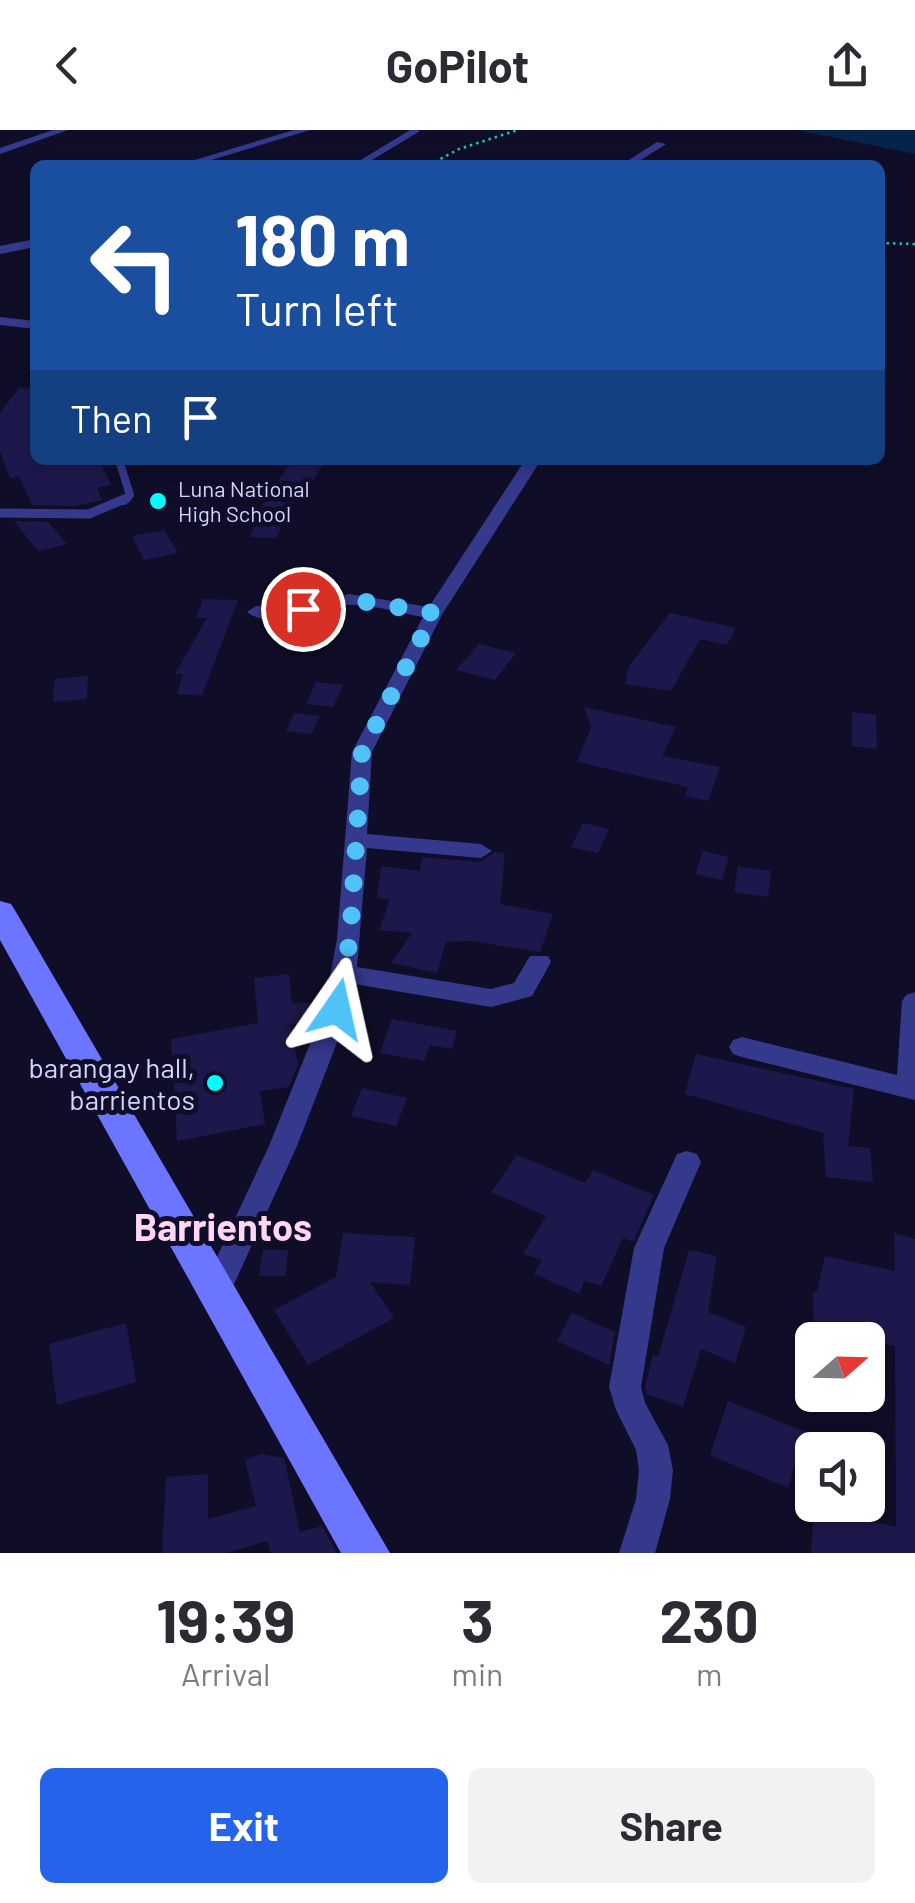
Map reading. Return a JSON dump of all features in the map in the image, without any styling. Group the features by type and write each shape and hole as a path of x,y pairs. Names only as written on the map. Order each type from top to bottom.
{"main road":[{"path":"0,912 215,1293 368,1553"}],"street":[{"path":"0,151 63,130"},
{"path":"200,160 305,130"},
{"path":"634,160 660,144"},
{"path":"0,250 30,241"},
{"path":"0,321 30,324"},
{"path":"215,1293 283,1146 337,1009 346,974 362,752 434,613 530,465"},
{"path":"256,612 289,612 349,599 434,613"},
{"path":"356,840 481,850"},
{"path":"346,974 491,998 523,990 539,962"},
{"path":"742,1047 912,1089 915,1001"},
{"path":"637,1553 656,1464 652,1446 629,1407 625,1387 649,1248 687,1162"}],"lane":[{"path":"366,160 416,130"},
{"path":"0,514 82,514 117,506 130,495 121,465"}],"path":[{"path":"436,160 446,152 479,146 518,130"},
{"path":"885,242 915,244"}],"water":[{"path":"797,130 915,130 915,154"}],"building":[{"path":"19,388 30,389 30,465 102,465 111,485 97,488 102,500 75,506 32,505 19,476 10,478 0,451 0,413"},
{"path":"289,465 323,465 301,499 296,498 276,538 250,537 264,502"},
{"path":"14,521 48,522 67,544 38,551"},
{"path":"164,530 178,553 144,560 132,536"},
{"path":"203,599 238,600 202,695 177,694 183,674 175,674 207,618 196,618"},
{"path":"670,613 736,628 727,645 700,639 671,691 625,684 629,666"},
{"path":"479,644 516,653 495,680 456,670"},
{"path":"88,676 87,699 53,702 54,679"},
{"path":"316,682 343,685 333,707 306,704"},
{"path":"584,707 676,727 662,756 720,767 708,801 685,796 688,787 577,762 591,728"},
{"path":"852,712 876,715 877,749 852,746"},
{"path":"294,713 320,716 312,734 286,731"},
{"path":"583,823 609,829 598,853 571,847"},
{"path":"703,851 729,857 722,880 695,874"},
{"path":"495,852 505,853 500,904 553,914 540,952 472,941 446,942 437,973 391,963 412,933 379,930 390,899 377,898 381,866 420,871 422,857 481,862"},
{"path":"738,866 771,871 768,897 734,892"},
{"path":"289,974 292,1004 309,1002 312,1021 290,1024 298,1064 289,1087 260,1091 265,1124 177,1141 171,1039 258,1023 254,978"},
{"path":"392,1019 457,1031 452,1049 430,1045 424,1061 380,1053"},
{"path":"696,1054 854,1089 848,1146 870,1148 873,1182 826,1177 823,1133 685,1094"},
{"path":"362,1088 407,1098 396,1126 351,1116"},
{"path":"517,1155 585,1183 593,1170 654,1195 633,1242 623,1238 601,1286 584,1281 580,1294 534,1274 542,1260 523,1254 546,1216 491,1192"},
{"path":"343,1233 415,1237 410,1285 370,1282 394,1318 308,1365 274,1310 336,1277"},
{"path":"894,1233 915,1239 915,1553 811,1553 813,1522 873,1522 896,1527 895,1346 885,1344 885,1322 814,1322 813,1292 817,1292 825,1256 895,1271"},
{"path":"263,1250 288,1250 285,1276 259,1276"},
{"path":"689,1250 717,1256 708,1312 746,1327 735,1363 701,1349 683,1407 647,1394 645,1387 653,1355 658,1357"},
{"path":"572,1313 615,1332 609,1365 557,1341"},
{"path":"126,1323 136,1382 57,1405 49,1344"},
{"path":"728,1401 805,1432 795,1432 795,1465 788,1488 710,1455"},
{"path":"262,1454 284,1458 300,1532 322,1526 337,1553 271,1553 267,1541 225,1553 162,1553 166,1477 208,1474 208,1519 256,1506 245,1460"}],"place":[{"name":"Luna National High School","path":"158,501"},
{"name":"barangay hall, barrientos","path":"215,1083"}],"district":[{"name":"Barrientos","path":"223,1226"}],"route":[{"path":"303,609 349,599 434,613 362,752 350,939 337,1009"}]}
